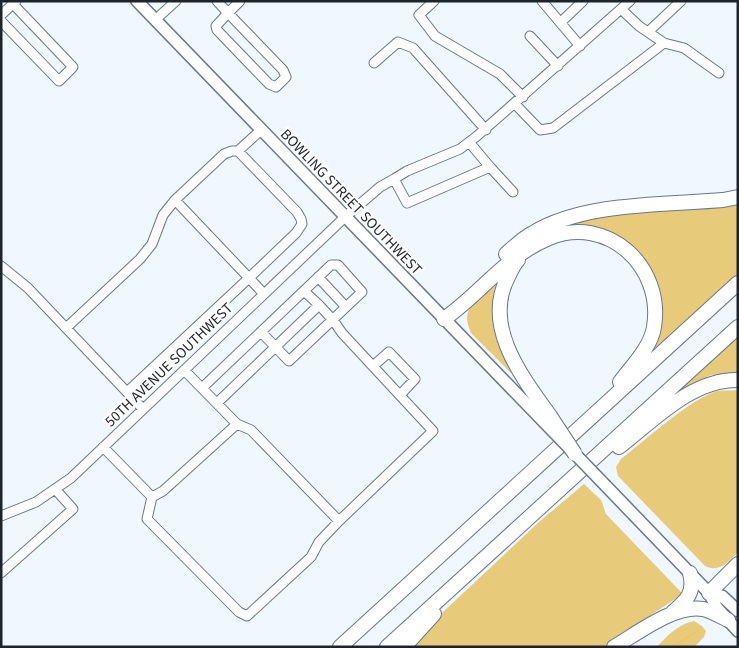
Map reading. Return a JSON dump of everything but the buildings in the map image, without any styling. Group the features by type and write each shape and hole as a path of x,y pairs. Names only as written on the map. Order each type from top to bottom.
{"highway":[{"path":"444,319 455,304 501,257 532,233 553,223 574,215 610,209 738,198"},
{"path":"444,319 459,309 518,255 550,237 578,232 591,233 624,247 636,260 652,286 656,308 654,329 645,348 601,408"},
{"path":"538,244 515,263 505,283 499,306 500,320 508,349 547,419 575,454"},
{"path":"340,647 738,283"},
{"path":"387,647 738,327"},
{"path":"530,516 697,388 718,381 738,380"},
{"path":"404,647 493,550"},
{"path":"709,593 738,564"},
{"path":"709,593 738,569"},
{"path":"614,647 671,614 683,604 690,594 692,584 690,573"},
{"path":"671,614 686,609 703,609 733,615"}],"main road":[{"name":"BOWLING STREET SOUTHWEST","path":"137,1 444,319 547,419"},
{"path":"575,454 709,593 717,608 733,615 738,631"}],"street":[{"path":"155,20 176,1"},
{"path":"217,1 228,13 283,70 286,77 276,88 269,84 217,30 216,26 228,13 240,1"},
{"path":"434,1 418,15 435,36 500,74 523,97"},
{"path":"542,1 580,46"},
{"path":"561,22 583,1"},
{"name":"50TH AVENUE SOUTHWEST","path":"1,516 36,502 71,478 345,217 380,187 407,171 460,149 486,130 630,1"},
{"path":"648,32 680,1"},
{"path":"1,15 15,3 73,67 59,81 1,21"},
{"path":"621,9 633,21 664,43 684,48 719,73"},
{"path":"530,36 558,66"},
{"path":"374,63 398,42 413,48 486,130"},
{"path":"515,104 540,130 552,128 664,43"},
{"path":"66,328 140,259 152,244 163,215 175,200 224,154 238,151 261,130"},
{"path":"469,142 514,192"},
{"path":"127,392 249,278 302,224 297,212 238,151"},
{"path":"394,179 407,203 490,167"},
{"path":"175,200 264,294"},
{"path":"202,388 260,332 331,265 338,265 362,292 290,362 260,332"},
{"path":"1,266 28,288 143,409"},
{"path":"318,277 346,307"},
{"path":"237,424 163,491 152,497 147,520 239,612 247,616 310,557 319,542 339,520 433,431 333,320 304,291"},
{"path":"217,403 319,305"},
{"path":"373,366 388,352 415,379 400,395"},
{"path":"184,370 237,424 251,430 339,520"},
{"path":"103,447 152,497"},
{"path":"1,573 73,509 55,489"}],"shaded area":[{"path":"738,204 738,274 652,353 663,320 662,301 649,267 637,251 613,235 550,231 595,218 619,214"},
{"path":"500,279 494,304 495,326 501,347 514,370 511,373 471,333 467,322 471,306"},
{"path":"738,337 738,374 711,375 681,391 679,390"},
{"path":"738,390 738,552 723,565 710,568 705,566 618,476 616,467 621,459 696,401 718,391"},
{"path":"584,484 601,500 606,514 681,592 681,595 603,647 410,647 427,627 539,522"},
{"path":"694,621 706,631 704,637 694,647 657,647 678,627"}],"waterway":[{"path":"672,647 699,630"}]}
